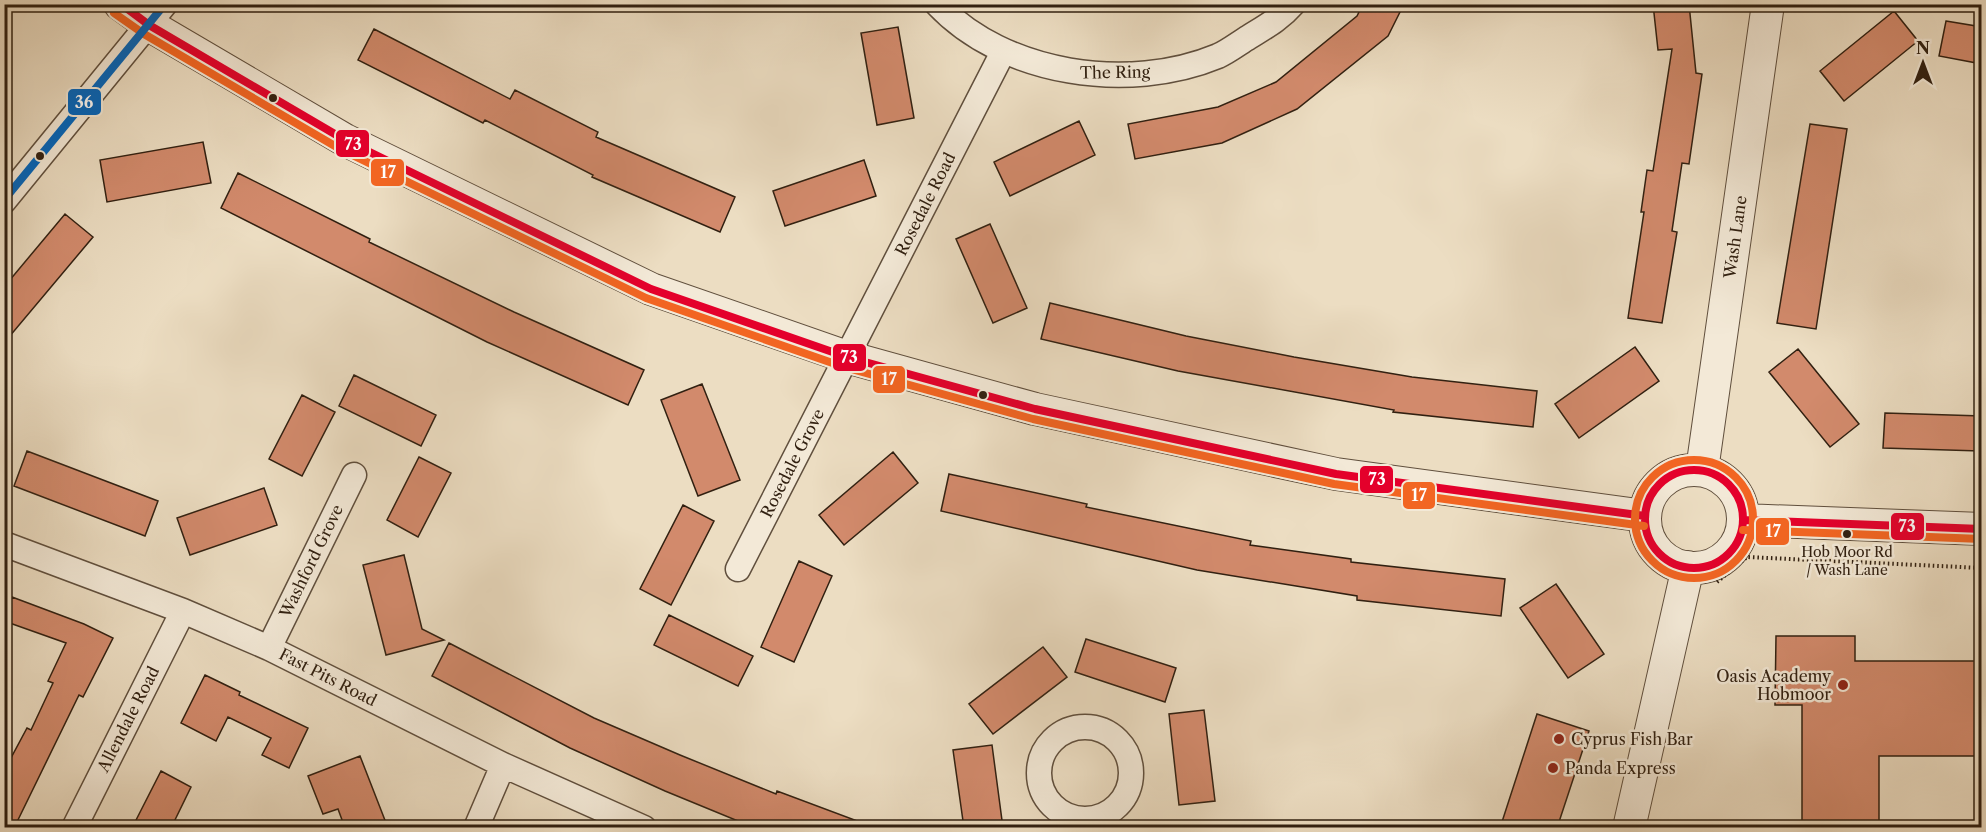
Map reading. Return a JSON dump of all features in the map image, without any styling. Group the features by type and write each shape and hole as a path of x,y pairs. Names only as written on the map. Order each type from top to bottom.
{"street":[{"path":"120,4 157,15 345,140 651,289 847,357 1035,409 1336,474 1645,516"},
{"name":"The Ring","path":"937,4 949,18 1003,52 1073,73 1147,75 1218,56 1281,18 1293,4"},
{"name":"Wash Lane","path":"1702,470 1768,4"},
{"path":"4,201 157,15"},
{"name":"Rosedale Road","path":"847,357 1003,52"},
{"name":"Rosedale Grove","path":"738,569 847,357"},
{"path":"1629,828 1686,577 1701,567 1718,562 1738,542 1743,520 1735,491 1713,472 1680,471 1662,481 1651,494 1645,516 1654,547 1675,564 1686,577"},
{"name":"Washford Grove","path":"269,648 354,475"},
{"path":"1743,520 1982,529"},
{"name":"Fast Pits Road","path":"4,544 183,611 269,648 502,765 644,828"},
{"name":"Allendale Road","path":"74,828 183,611"},
{"path":"476,828 502,765"}],"path":[{"path":"1686,577 1713,585 1748,557 1982,568"}],"building":[{"path":"1363,4 1404,4 1388,36 1297,109 1222,143 1135,159 1128,124 1218,107 1276,82 1357,16"},
{"path":"1653,4 1689,4 1696,73 1702,74 1689,164 1682,163 1672,231 1677,232 1662,323 1628,318 1644,212 1641,212 1647,170 1653,171 1672,49 1658,50"},
{"path":"1894,11 1918,41 1844,101 1820,71"},
{"path":"1946,21 1982,27 1982,64 1939,56"},
{"path":"898,27 914,118 877,125 861,33"},
{"path":"374,29 510,99 515,90 598,132 596,137 735,197 720,232 592,177 593,175 485,120 483,123 358,60"},
{"path":"1079,121 1095,155 1010,196 994,162"},
{"path":"1810,124 1847,129 1816,329 1777,323"},
{"path":"203,142 211,183 107,202 100,160"},
{"path":"864,160 876,196 785,226 773,191"},
{"path":"238,173 370,239 369,242 514,312 644,370 628,405 487,342 221,208"},
{"path":"65,214 93,237 4,343 4,287"},
{"path":"990,224 1027,308 993,323 956,239"},
{"path":"1050,303 1186,336 1294,357 1412,377 1537,391 1533,427 1393,412 1394,410 1178,371 1041,339"},
{"path":"1635,347 1659,381 1579,438 1555,404"},
{"path":"1798,349 1859,424 1830,447 1769,372"},
{"path":"354,375 436,415 421,446 339,406"},
{"path":"702,384 740,480 698,496 661,400"},
{"path":"302,395 335,412 302,476 269,459"},
{"path":"1885,413 1982,416 1980,451 1883,448"},
{"path":"27,451 158,501 145,536 14,486"},
{"path":"893,452 918,483 844,545 819,515"},
{"path":"419,457 451,473 418,537 387,520"},
{"path":"949,474 1087,504 1086,507 1251,541 1250,545 1351,559 1351,562 1505,579 1501,616 1357,600 1357,596 1197,570 941,511"},
{"path":"264,488 277,525 190,555 177,518"},
{"path":"683,505 714,521 671,605 640,589"},
{"path":"404,555 422,629 444,640 386,655 363,565"},
{"path":"799,561 832,576 794,662 761,647"},
{"path":"1556,584 1604,654 1568,678 1520,608"},
{"path":"12,597 84,624 113,638 83,697 79,695 14,828 4,828 4,771 27,728 31,730 53,683 48,681 66,643 4,621"},
{"path":"669,615 753,656 738,686 654,645"},
{"path":"1776,636 1855,636 1855,661 1982,661 1982,756 1879,756 1879,828 1802,828 1802,705 1775,705"},
{"path":"1086,639 1176,668 1165,702 1075,672"},
{"path":"449,643 594,718 776,794 777,791 868,825 868,828 755,828 665,791 570,748 432,676"},
{"path":"1043,647 1067,677 993,734 969,704"},
{"path":"205,675 240,692 239,695 308,728 289,768 262,755 271,738 228,717 216,741 181,723"},
{"path":"1204,710 1215,801 1179,805 1169,714"},
{"path":"1537,714 1589,731 1557,828 1500,828"},
{"path":"992,745 1003,828 964,828 953,750"},
{"path":"360,756 388,828 345,828 338,809 323,814 308,776"},
{"path":"161,771 191,787 171,828 132,828"}],"transit line":[{"name":"73","path":"121,4 149,25 345,140 651,289 847,357 1035,409 1336,474 1645,516"},
{"name":"36","path":"4,200 165,4"},
{"name":"17","path":"114,13 144,34 340,149 646,298 844,367 1033,419 1334,484 1644,526"},
{"name":"17","path":"1694,460 1717,464 1736,477 1749,496 1753,519 1749,542 1736,561 1717,574 1694,578 1671,574 1652,561 1639,542 1635,519 1639,496 1652,477 1671,464 1694,460"},
{"name":"73","path":"1694,470 1713,474 1728,485 1739,500 1743,519 1739,538 1728,553 1713,564 1694,568 1675,564 1660,553 1649,538 1645,519 1649,500 1660,485 1675,474 1694,470"},
{"name":"73","path":"1743,520 1982,529"},
{"name":"17","path":"1743,530 1982,539"}],"place":[{"name":"Hob Moor Rd / Wash Lane","path":"1847,534"},
{"name":"Oasis Academy Hobmoor","path":"1843,685"},
{"name":"Cyprus Fish Bar","path":"1559,739"},
{"name":"Panda Express","path":"1553,768"}]}
